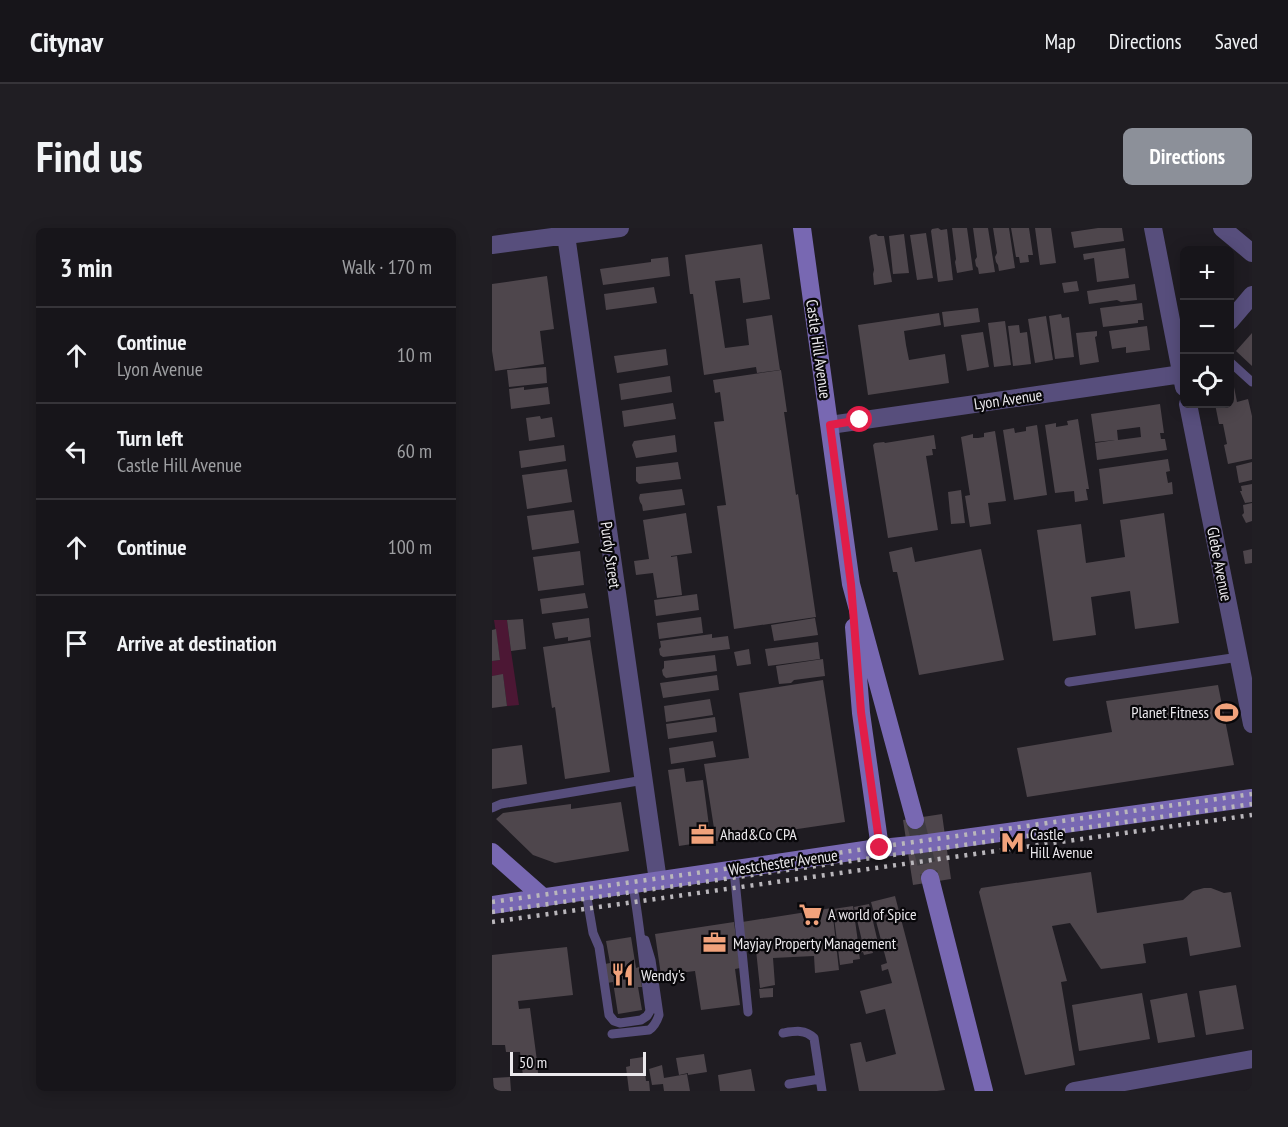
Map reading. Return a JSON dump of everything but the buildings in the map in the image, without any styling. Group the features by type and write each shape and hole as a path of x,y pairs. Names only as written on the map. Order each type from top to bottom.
{"main road":[{"name":"Castle Hill Avenue","path":"802,228 851,584 915,820"},
{"path":"851,584 861,712 880,848"},
{"name":"Westchester Avenue","path":"494,903 1252,798"},
{"path":"492,852 543,898"},
{"path":"930,878 984,1091"}],"street":[{"path":"492,245 565,231 620,228"},
{"path":"1153,228 1180,358"},
{"path":"1222,228 1252,253"},
{"name":"Purdy Street","path":"565,231 658,881"},
{"path":"1234,316 1252,295"},
{"name":"Lyon Avenue","path":"830,425 1180,378"},
{"name":"Glebe Avenue","path":"1189,408 1252,724"},
{"path":"1074,1091 1252,1059"}],"lane":[{"path":"1234,366 1252,382"},
{"path":"1069,682 1239,657"},
{"path":"492,808 501,804 644,780"},
{"path":"734,870 748,1012"},
{"path":"586,892 593,933 599,947 609,1015 614,1021 620,1023 640,1020 650,1011 633,885"},
{"path":"612,1034 649,1029 656,1023 659,1015 651,960 640,926"},
{"path":"591,948 593,933"},
{"path":"783,1033 802,1031 814,1038 822,1091"},
{"path":"789,1084 820,1079"}],"shaded area":[{"path":"494,620 507,620 519,705 507,706 503,675 492,676 492,661 500,660"}],"tunnel":[{"path":"915,820 930,878"}],"railway":[{"path":"492,902 1252,794"},
{"path":"492,912 1252,804"},
{"path":"492,922 1252,815"}],"place":[{"name":"Planet Fitness","path":"1227,712"},
{"name":"Ahad&Co CPA","path":"702,834"},
{"name":"Castle Hill Avenue","path":"1012,843"},
{"name":"A world of Spice","path":"810,914"},
{"name":"Mayjay Property Management","path":"715,943"},
{"name":"Wendy's","path":"623,975"}],"route":[{"path":"860,420 830,425 851,584 861,712 880,848"}]}
